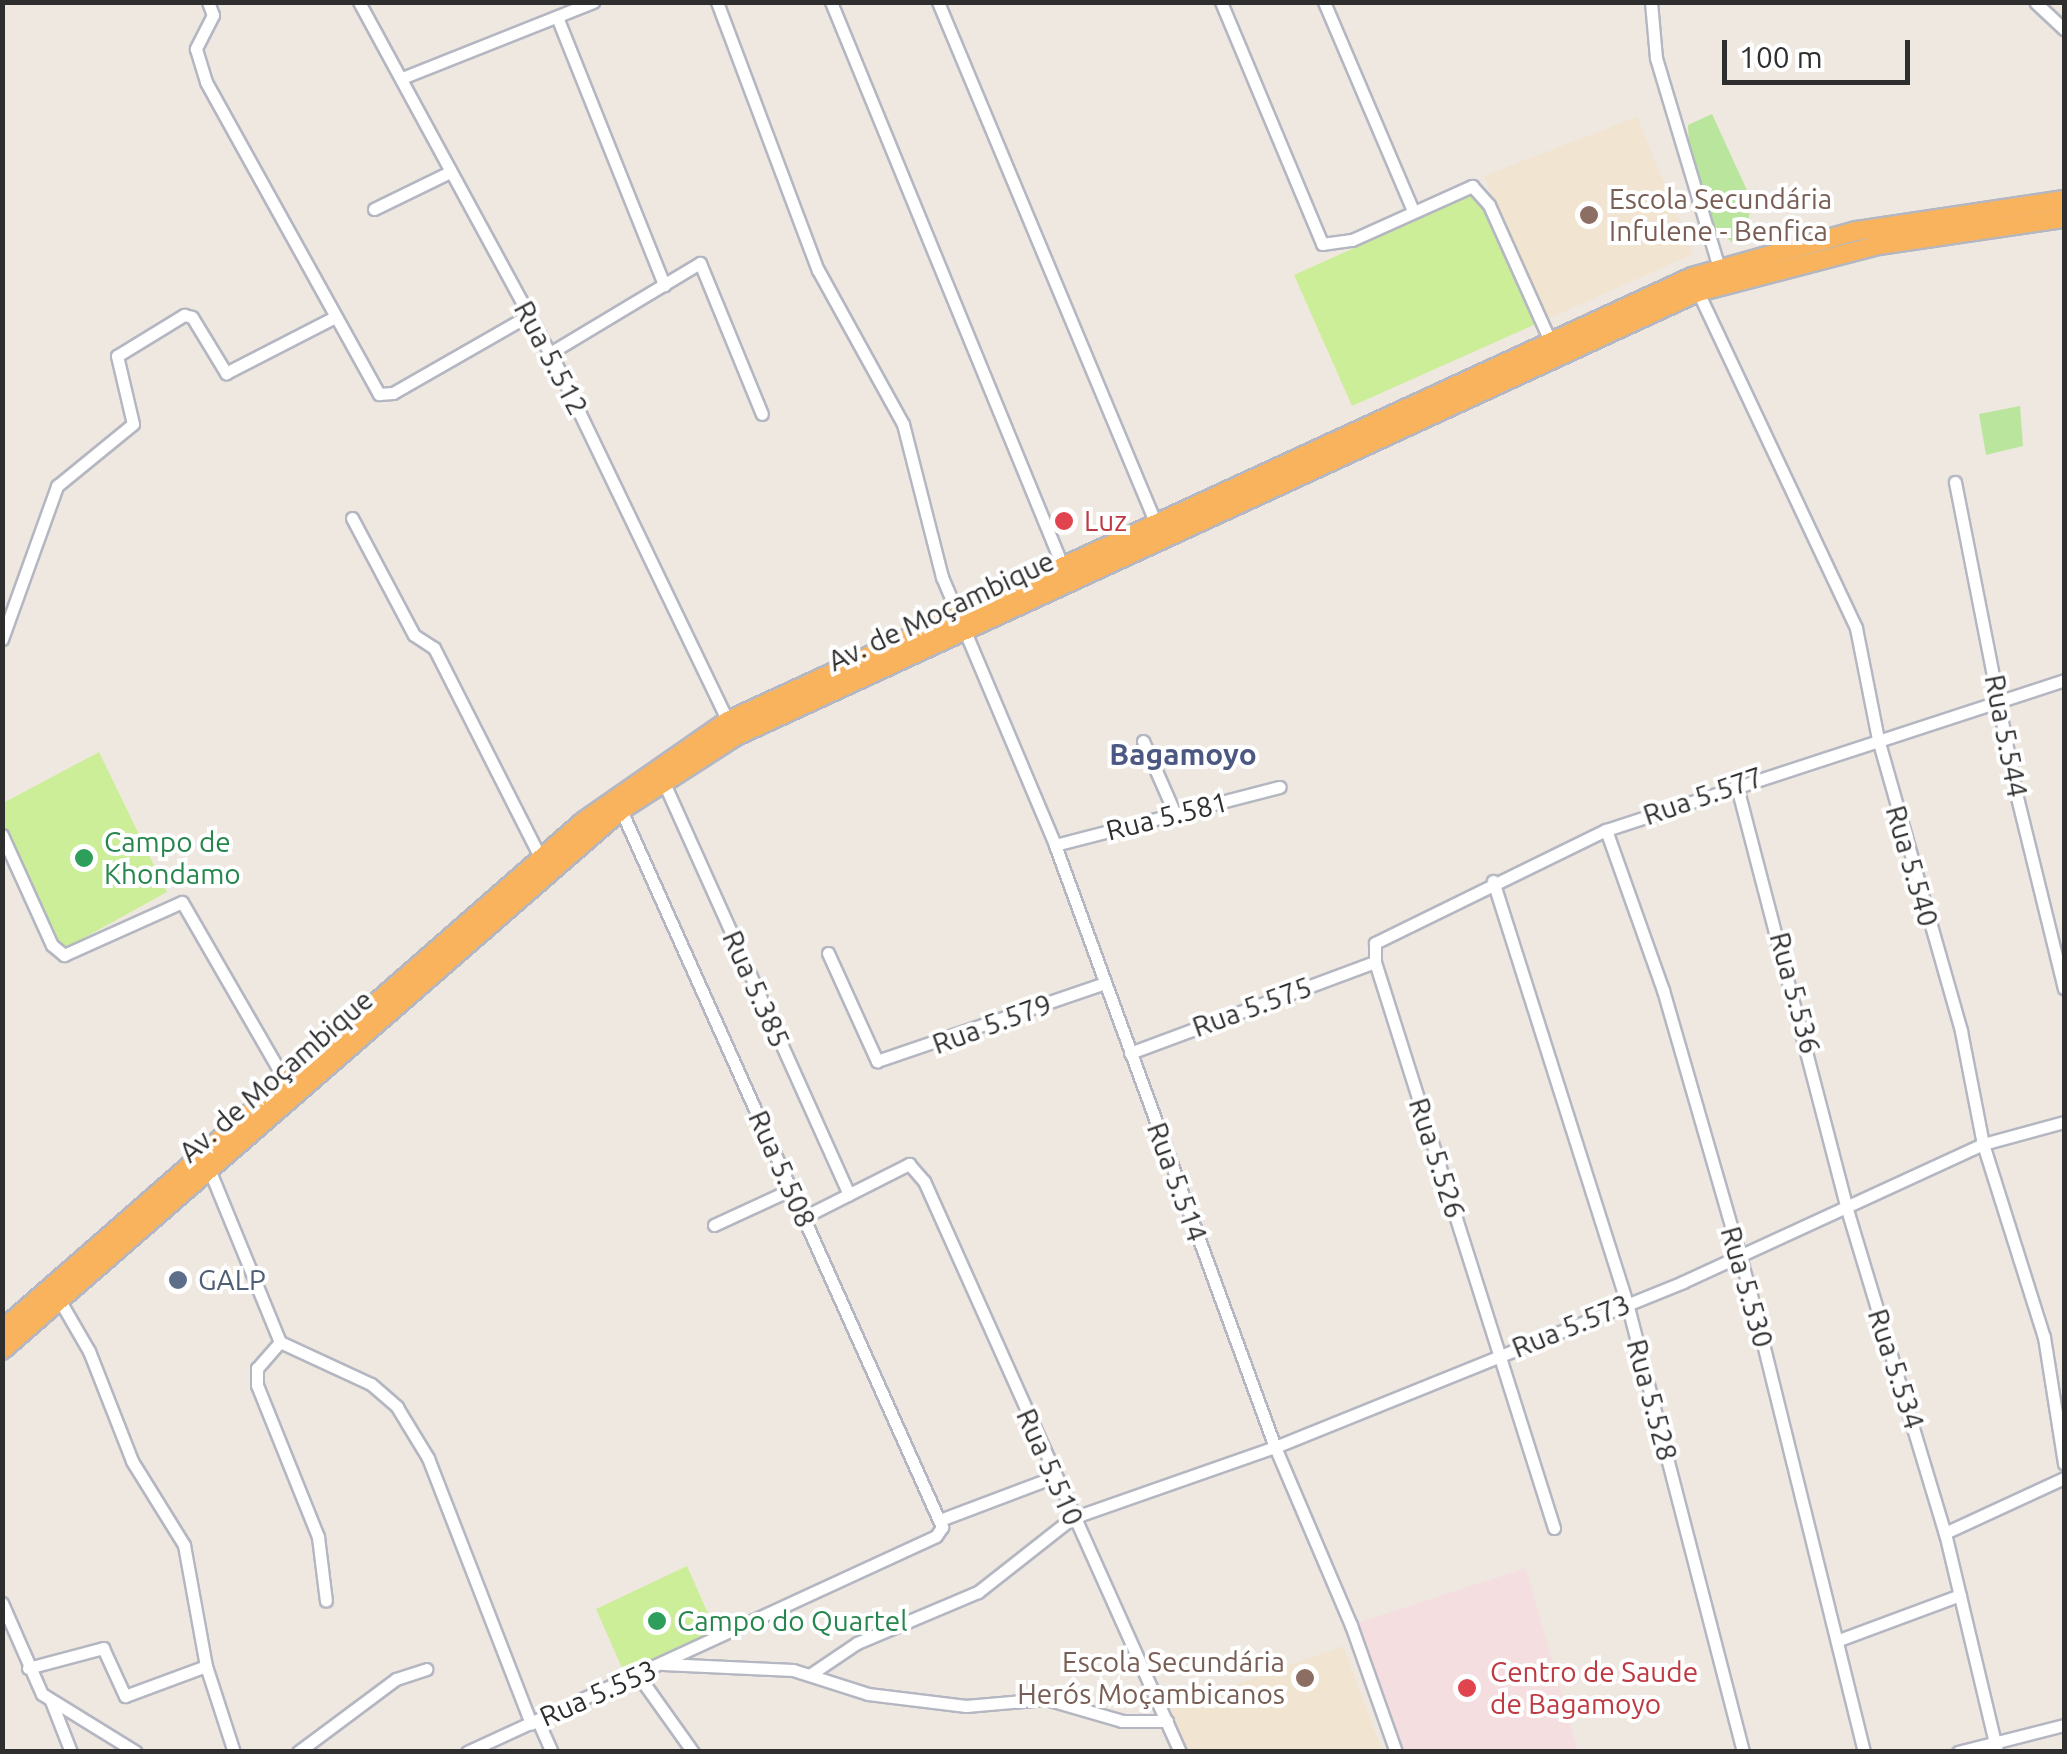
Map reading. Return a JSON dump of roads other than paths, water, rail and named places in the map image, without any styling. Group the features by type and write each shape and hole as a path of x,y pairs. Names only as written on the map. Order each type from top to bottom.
{"highway":[{"name":"Av. de Moçambique","path":"2,1350 621,810 736,736 905,656 1062,566 1550,341 1719,268 1856,230 2064,200"},
{"name":"Av. de Moçambique","path":"2,1330 607,802 728,721 883,645 961,621 1698,292 1879,245 2064,218"}],"street":[{"path":"208,2 213,15 196,49 200,66 335,317 384,397 529,316"},
{"name":"Rua 5.512","path":"359,2 550,353 728,721"},
{"path":"402,78 594,2"},
{"name":"Rua 5.514","path":"717,2 818,270 904,424 961,621 1055,845 1275,1447 1351,1625 1396,1752"},
{"path":"831,2 1062,566"},
{"path":"938,2 1156,524"},
{"path":"1221,2 1322,244 1352,240 1463,188 1481,190 1550,341"},
{"path":"1324,2 1413,211"},
{"path":"1651,2 1656,58 1719,268"},
{"path":"2036,2 2064,29"},
{"path":"557,17 664,284"},
{"path":"374,209 450,172"},
{"path":"550,353 700,263 762,414"},
{"name":"Rua 5.540","path":"1698,292 1845,596 1878,739 1961,1031 1983,1144 2044,1336 2064,1463"},
{"path":"2,638 57,486 133,424 117,356 184,314 192,316 226,373 335,317"},
{"name":"Rua 5.544","path":"1956,482 1998,700 2064,988"},
{"path":"352,518 414,635 434,648 541,858"},
{"name":"Rua 5.577","path":"1375,962 1379,937 1606,830 1736,783 2064,680"},
{"path":"1142,742 1175,814"},
{"name":"Rua 5.385","path":"664,783 849,1194"},
{"name":"Rua 5.536","path":"1736,783 1846,1206"},
{"name":"Rua 5.581","path":"1055,845 1280,787"},
{"name":"Rua 5.508","path":"621,810 941,1524"},
{"name":"Rua 5.530","path":"1606,830 1663,990 1738,1255 1864,1752"},
{"path":"2,835 52,945 64,955 182,902 286,1082"},
{"name":"Rua 5.528","path":"1494,881 1626,1303 1743,1752"},
{"name":"Rua 5.579","path":"828,953 877,1060 1105,983"},
{"name":"Rua 5.575","path":"1130,1053 1375,962"},
{"name":"Rua 5.526","path":"1375,962 1554,1528"},
{"name":"Rua 5.573","path":"810,1674 857,1643 978,1592 1072,1518 1275,1447 1500,1355 1738,1255 1983,1144 2064,1122"},
{"name":"Rua 5.510","path":"849,1194 909,1164 924,1181 1180,1752"},
{"path":"210,1170 280,1342 347,1368 397,1407 428,1458 535,1722 552,1752"},
{"path":"714,1225 792,1190"},
{"path":"804,1217 849,1194"},
{"name":"Rua 5.534","path":"1846,1206 1945,1533 1996,1747"},
{"path":"60,1301 89,1351 132,1461 184,1545 206,1666 234,1752"},
{"path":"280,1342 255,1374 318,1537 326,1601"},
{"name":"Rua 5.553","path":"467,1752 663,1664 941,1524 1054,1477"},
{"path":"1945,1533 2064,1478"},
{"path":"1838,1640 1960,1595"},
{"path":"2,1603 28,1668 51,1702 71,1752"},
{"path":"28,1668 103,1648 125,1696 206,1666"},
{"path":"663,1664 810,1674 868,1694 966,1706 1046,1699 1122,1721 1167,1721"},
{"path":"298,1752 396,1679 426,1669"},
{"path":"638,1676 694,1752"},
{"path":"51,1702 136,1752"},
{"path":"1958,1752 1996,1747 2064,1725"}],"place":[{"name":"Escola Secundária Infulene - Benfica","path":"1589,215"},
{"name":"Luz","path":"1064,521"},
{"name":"Campo de Khondamo","path":"84,858"},
{"name":"GALP","path":"178,1280"},
{"name":"Campo do Quartel","path":"657,1621"},
{"name":"Escola Secundária Herós Moçambicanos","path":"1305,1678"},
{"name":"Centro de Saude de Bagamoyo","path":"1467,1688"}],"district":[{"name":"Bagamoyo","path":"1183,754"}]}
